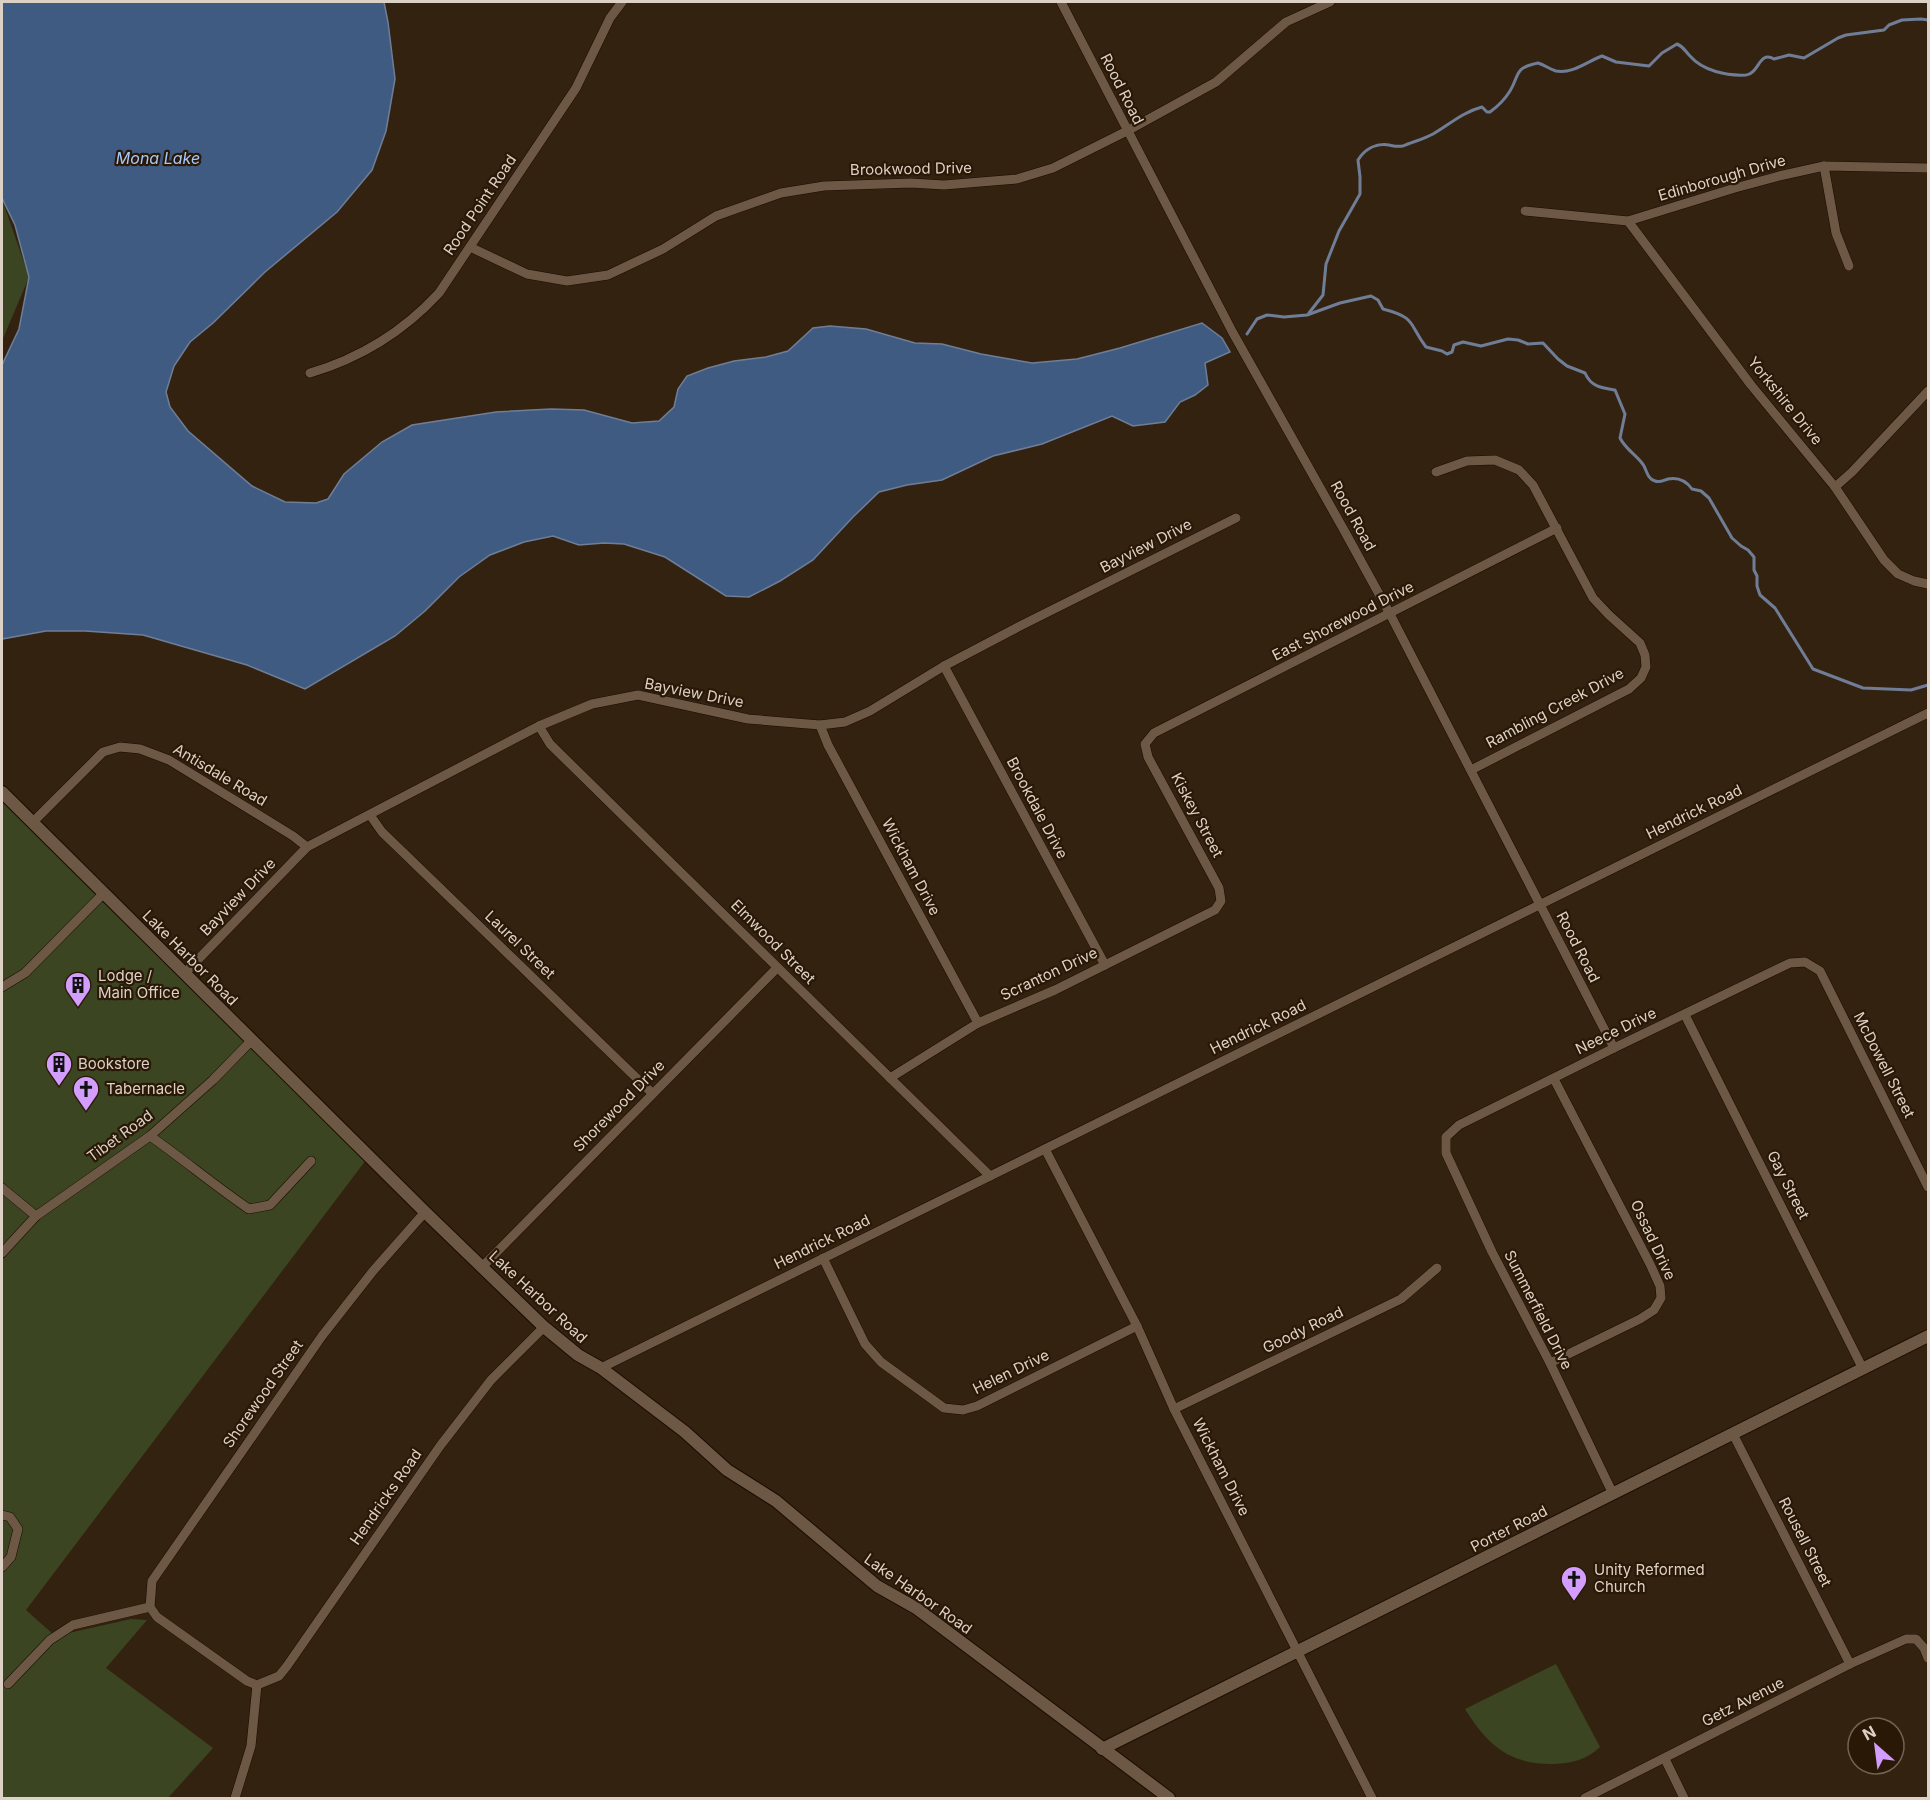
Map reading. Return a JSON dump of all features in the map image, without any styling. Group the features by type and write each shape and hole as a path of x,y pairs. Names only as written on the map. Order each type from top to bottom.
{"street":[{"name":"Rood Point Road","path":"310,373 337,365 390,337 419,315 439,293 576,88 610,18 622,2"},
{"name":"Rood Road","path":"1060,2 1233,333 1390,614 1614,1048"},
{"name":"Brookwood Drive","path":"470,247 526,274 567,281 608,275 656,253 716,216 781,192 824,186 911,183 944,185 1017,179 1053,168 1127,131 1216,82 1286,22 1330,2"},
{"name":"Edinborough Drive","path":"1525,211 1628,221 1756,182 1824,166 1929,168"},
{"path":"1824,166 1836,233 1849,266"},
{"name":"Yorkshire Drive","path":"1628,221 1751,385 1835,487 1884,560 1898,574 1929,584"},
{"path":"1835,487 1929,391"},
{"name":"Rambling Creek Drive","path":"1436,472 1467,461 1495,460 1519,470 1533,485 1593,598 1640,643 1645,655 1646,667 1641,678 1629,689 1471,770"},
{"name":"Bayview Drive","path":"184,974 307,847 539,726 592,704 638,696 748,719 820,725 845,722 870,711 944,666 1236,518"},
{"name":"East Shorewood Drive","path":"1145,744 1154,734 1557,528"},
{"name":"Brookdale Drive","path":"944,666 1105,965"},
{"name":"Hendrick Road","path":"601,1368 1929,713"},
{"name":"Wickham Drive","path":"820,725 828,745 978,1023"},
{"name":"Elmwood Street","path":"539,726 550,744 990,1176"},
{"name":"Kiskey Street","path":"1145,744 1148,757 1219,888 1221,901"},
{"name":"Antisdale Road","path":"33,822 103,752 120,747 140,749 169,760 307,847"},
{"name":"Lake Harbor Road","path":"2,792 184,974 544,1326 578,1355 601,1368 685,1432 727,1470 776,1501 877,1586 916,1608 1169,1798"},
{"name":"Laurel Street","path":"370,815 382,832 652,1093"},
{"path":"2,987 25,973 103,894"},
{"name":"Scranton Drive","path":"891,1078 978,1023 1055,990 1215,910 1221,901"},
{"name":"Neece Drive","path":"1446,1137 1459,1125 1614,1048 1790,963 1805,962"},
{"name":"McDowell Street","path":"1805,962 1820,971 1929,1187"},
{"name":"Shorewood Drive","path":"483,1266 777,968"},
{"name":"Gay Street","path":"1685,1015 1863,1369"},
{"name":"Tibet Road","path":"2,1253 36,1216 150,1136 216,1077 252,1040"},
{"name":"Ossad Drive","path":"1550,1364 1640,1319 1654,1310 1661,1298 1660,1286 1650,1264 1554,1079"},
{"path":"150,1136 249,1209 270,1204 311,1161"},
{"name":"Summerfield Drive","path":"1446,1137 1446,1153 1483,1233 1613,1494"},
{"name":"Wickham Drive","path":"1045,1149 1137,1326 1174,1409 1372,1798"},
{"path":"2,1188 36,1216"},
{"name":"Shorewood Street","path":"150,1606 152,1581 322,1336 373,1271 426,1212"},
{"name":"Helen Drive","path":"823,1258 865,1344 881,1362 944,1408 963,1410 977,1406 1137,1326"},
{"name":"Goody Road","path":"1174,1409 1401,1299 1437,1268"},
{"name":"Hendricks Road","path":"257,1685 279,1676 287,1666 440,1446 491,1380 544,1326"},
{"name":"Porter Road","path":"1102,1749 1929,1336"},
{"name":"Rousell Street","path":"1734,1434 1850,1664"},
{"path":"2,1515 10,1517 18,1529 11,1557 2,1568"},
{"path":"8,1684 50,1640 73,1625 150,1606 157,1617 247,1681 257,1685 251,1746 235,1798"},
{"name":"Getz Avenue","path":"1585,1798 1906,1638 1916,1639 1929,1658"},
{"path":"1665,1758 1684,1798"}],"green space":[{"path":"2,199 29,277 2,341"},
{"path":"2,792 369,1156 26,1610 55,1636 131,1619 147,1620 106,1668 213,1748 168,1798 2,1798"},
{"path":"1556,1664 1600,1747 1584,1758 1561,1764 1538,1763 1512,1757 1482,1733 1465,1709"}],"water":[{"name":"Mona Lake","path":"2,2 384,2 395,79 386,131 372,170 337,212 265,272 213,323 190,342 174,366 166,392 170,407 188,431 252,486 285,502 316,503 328,499 344,474 382,442 412,425 496,412 551,409 584,410 632,423 659,421 674,407 678,389 687,376 734,361 766,357 788,351 813,328 830,326 866,329 915,343 942,344 1032,363 1077,359 1202,323 1222,338 1230,352 1205,363 1208,385 1195,395 1180,402 1165,422 1133,426 1112,416 1042,444 993,456 942,480 879,492 813,560 749,597 726,596 665,557 624,544 579,545 553,536 524,542 490,555 459,577 425,611 395,636 305,689 247,665 143,635 46,631 2,639 2,365 19,329 29,277 15,225 2,198"}],"waterway":[{"path":"1309,313 1323,295 1326,264 1339,231 1360,194 1358,160 1361,156 1375,146 1403,146 1426,137 1475,109 1482,107 1490,112 1506,97 1518,73 1524,67 1538,63 1556,71 1568,71 1602,56 1616,62 1649,66 1662,53 1677,44 1695,61 1708,69 1731,75 1746,75 1754,71 1765,58 1774,59 1789,55 1804,58 1846,35 1884,30 1889,25 1902,20 1928,20"},
{"path":"1247,334 1257,319 1267,315 1284,317 1307,315 1340,303 1371,296 1378,300 1383,309 1407,319 1426,347 1447,354 1452,352 1454,345 1463,342 1481,346 1508,339 1528,344 1543,343 1558,359 1567,366 1585,373 1594,384 1615,390 1625,414 1620,438 1641,462 1651,479 1659,482 1679,479 1709,498 1732,538 1754,557 1754,570 1760,595 1775,608 1813,669 1863,688 1911,690 1928,685"}],"place":[{"name":"Lodge / Main Office","path":"78,1008"},
{"name":"Bookstore","path":"59,1087"},
{"name":"Tabernacle","path":"86,1112"},
{"name":"Unity Reformed Church","path":"1574,1602"}]}
